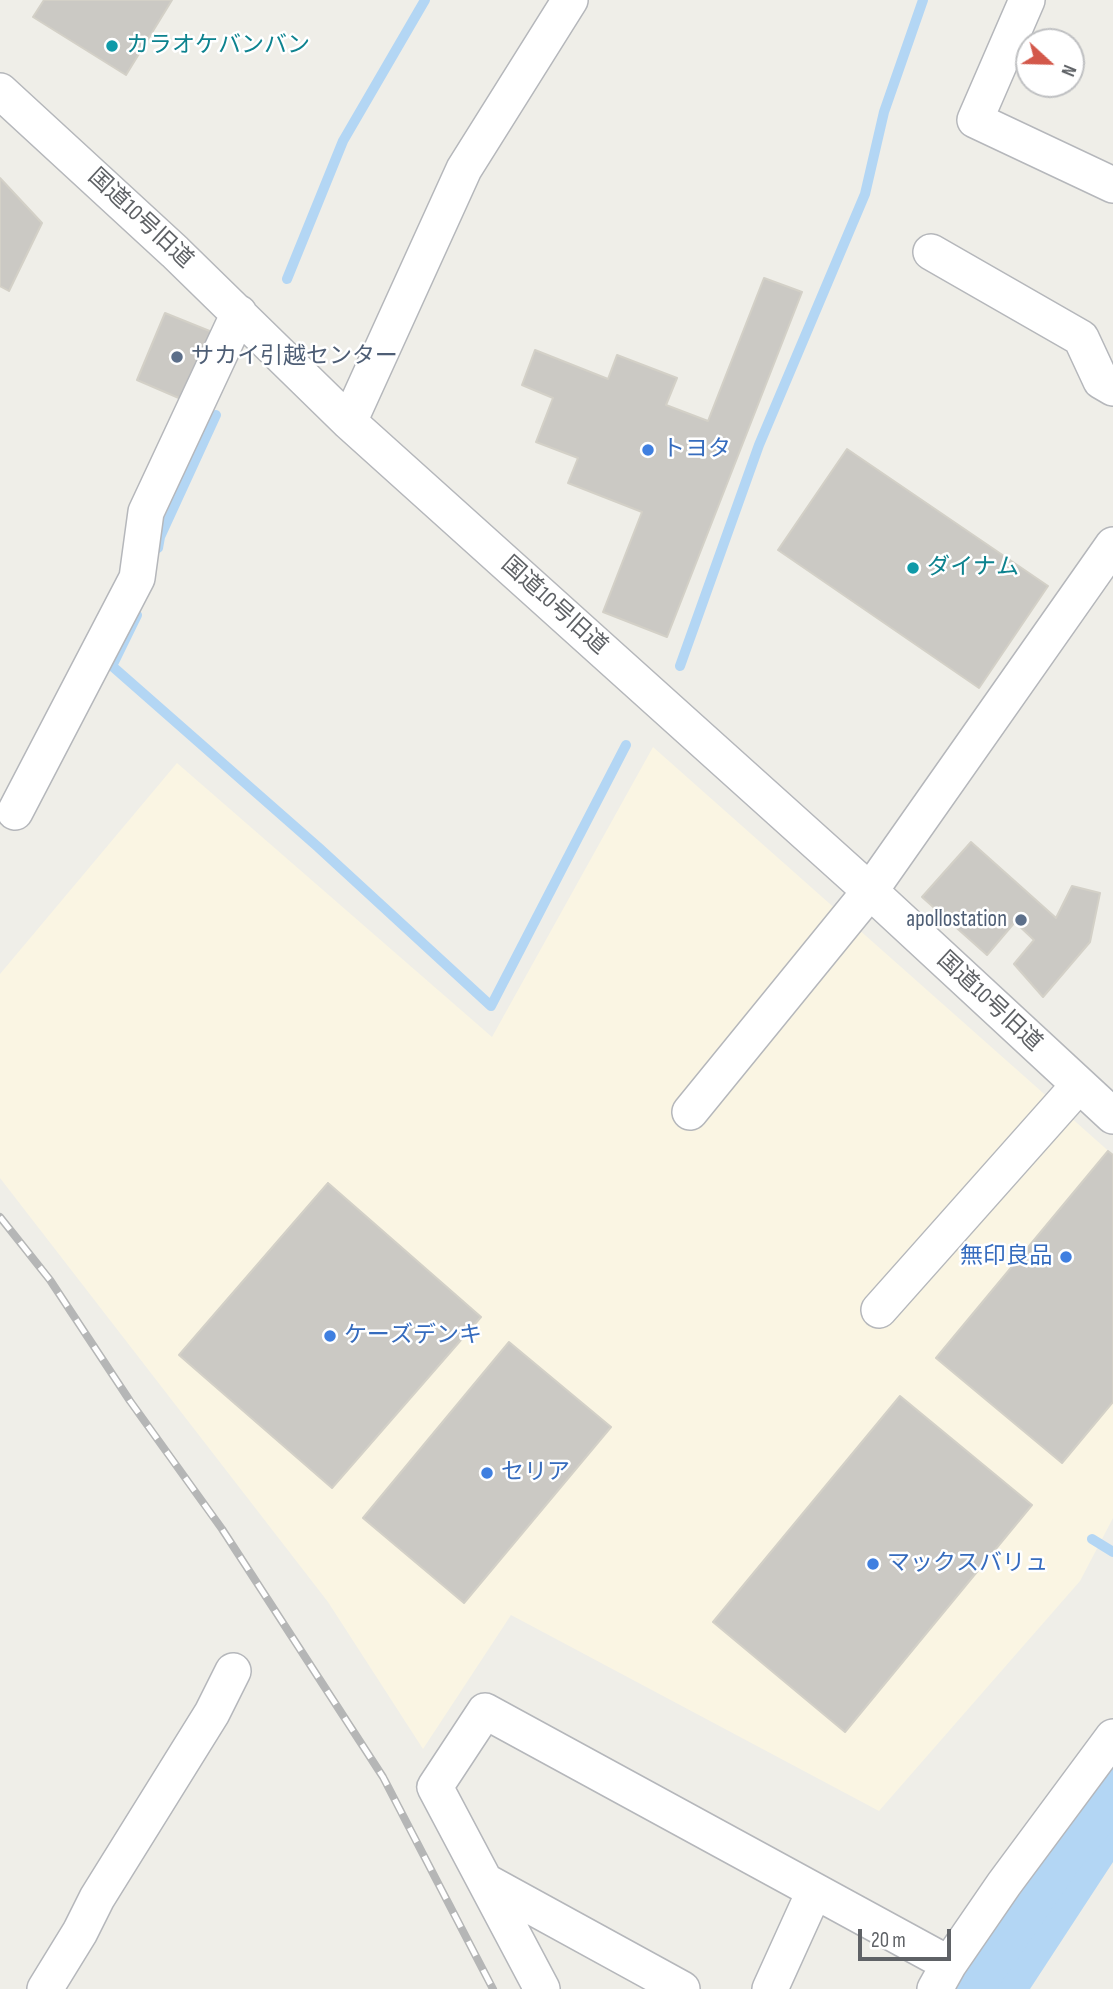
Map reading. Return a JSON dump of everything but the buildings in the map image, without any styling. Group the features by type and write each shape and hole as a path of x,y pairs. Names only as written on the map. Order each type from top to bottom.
{"street":[{"path":"349,422 464,169 570,0"},
{"path":"1027,0 975,120 1113,185"},
{"name":"国道10号旧道","path":"0,91 175,251 349,422 870,891 1113,1116"},
{"path":"931,252 1081,338 1101,381 1113,388"},
{"path":"15,812 137,578 146,512 239,313"},
{"path":"690,1112 870,891 1113,545"},
{"path":"879,1310 1079,1085"},
{"path":"45,1989 80,1932 97,1898 212,1713 233,1671"},
{"path":"542,1989 435,1787 485,1711 814,1892 942,1976 1004,1884 1113,1737"},
{"path":"485,1881 682,1989"},
{"path":"770,1989 814,1892"}],"shaded area":[{"path":"653,747 1113,1155 1113,1518 1080,1581 879,1811 511,1615 423,1749 328,1602 0,1178 0,974 177,763 492,1037"}],"water":[{"path":"1113,1787 1113,1862 1030,1989 963,1989 1053,1857"}],"waterway":[{"path":"287,279 343,141 425,0"},
{"path":"680,666 759,445 865,194 884,112 923,0"},
{"path":"158,548 160,537 216,415"},
{"path":"137,615 112,666 318,847 491,1006 626,745"},
{"path":"1092,1539 1113,1552"},
{"path":"963,1989 1057,1852 1113,1787"}],"railway":[{"path":"0,1217 50,1280 130,1401 222,1529 383,1777 493,1989"}],"place":[{"name":"カラオケバンバン","path":"112,46"},
{"name":"サカイ引越センター","path":"177,357"},
{"name":"トヨタ","path":"648,450"},
{"name":"ダイナム","path":"913,568"},
{"name":"apollostation","path":"1021,920"},
{"name":"無印良品","path":"1066,1257"},
{"name":"ケーズデンキ","path":"330,1336"},
{"name":"セリア","path":"487,1473"},
{"name":"マックスバリュ","path":"873,1564"}]}
